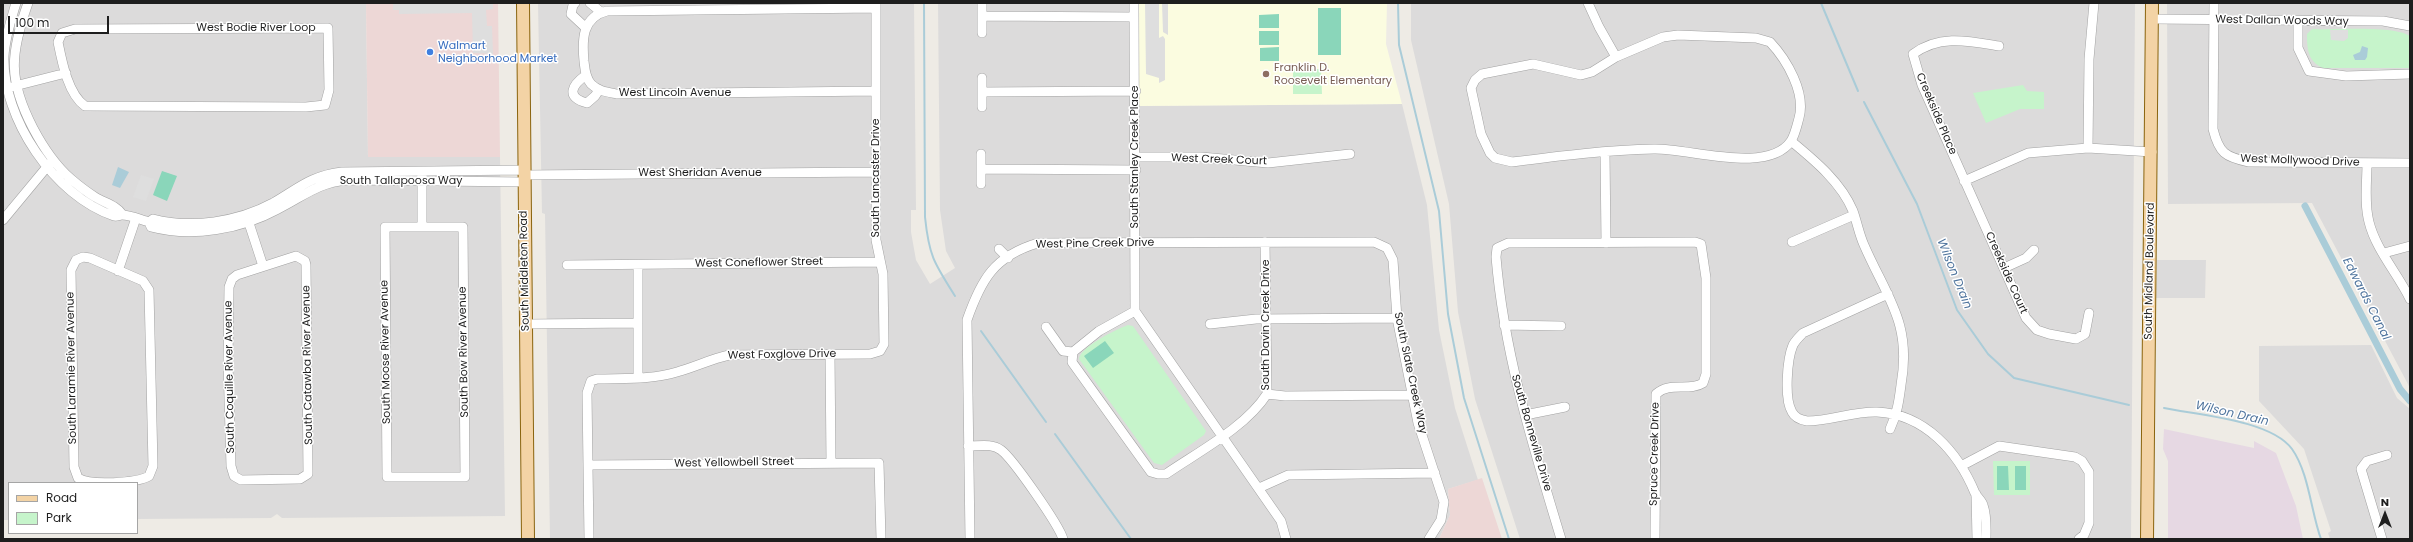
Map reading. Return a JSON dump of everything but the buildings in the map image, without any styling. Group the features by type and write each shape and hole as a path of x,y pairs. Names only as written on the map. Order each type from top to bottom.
{"main road":[{"name":"South Middleton Road","path":"523,3 528,539"},
{"name":"South Midland Boulevard","path":"2147,539 2152,152 2152,3"}],"street":[{"name":"South Tallapoosa Way","path":"16,3 6,42 4,57 17,120 29,142 50,163 62,183 78,196 115,216 123,215 149,222 153,220 191,223 247,218 316,177 327,174 353,171 422,175 524,176"},
{"name":"South Tallapoosa Way","path":"9,87 18,32 28,3"},
{"path":"576,3 573,5 571,14 586,28"},
{"path":"590,3 601,12"},
{"path":"982,3 982,33"},
{"name":"South Stanley Creek Place","path":"1134,3 1136,92 1135,311"},
{"path":"1588,3 1599,27 1616,57"},
{"path":"2088,148 2089,67 2094,3"},
{"name":"West Mollywood Drive","path":"2214,3 2213,129 2216,143 2222,152 2232,158 2249,162 2410,163"},
{"path":"586,75 576,83 573,88 574,96 577,100 587,103 599,90 586,75 582,45 586,28 591,19 601,12 623,10 876,6"},
{"name":"South Lancaster Drive","path":"876,6 876,240 883,274 884,344 880,351"},
{"path":"982,16 1134,17"},
{"name":"West Dallan Woods Way","path":"2153,19 2383,21 2410,26"},
{"path":"2298,21 2298,48 2309,72 2346,76 2410,74"},
{"name":"West Bodie River Loop","path":"328,28 329,90 325,105 220,107 85,106 78,102 66,73 58,42 62,33 75,29 328,28"},
{"path":"1678,35 1766,39 1776,48 1797,88 1801,110 1792,140 1783,149 1754,159 1655,149 1605,152 1512,162 1495,158 1490,154 1481,134 1471,88 1475,80 1482,74 1513,66 1533,64 1581,75 1592,72 1616,57 1663,37 1678,35"},
{"name":"Creekside Place","path":"1978,211 1922,85 1913,54 1941,40 1956,39 1999,46"},
{"path":"9,87 66,73"},
{"path":"982,78 982,107"},
{"name":"West Lincoln Avenue","path":"599,90 617,94 876,91"},
{"path":"982,92 1136,92"},
{"path":"1792,140 1819,164 1844,194 1854,215 1863,244 1900,320 1904,345 1904,368 1896,415 1890,429"},
{"path":"1964,181 2028,153 2088,148 2152,152"},
{"path":"1561,326 1504,326 1496,258 1497,248 1508,243 1606,243 1605,152"},
{"path":"981,154 981,184"},
{"name":"West Creek Court","path":"1136,157 1201,157 1268,162 1350,154"},
{"path":"3,220 50,163"},
{"path":"2367,163 2367,209 2369,223 2410,299"},
{"path":"981,169 1136,170"},
{"name":"West Sheridan Avenue","path":"524,176 876,172"},
{"path":"422,175 422,227"},
{"name":"Creekside Court","path":"1978,211 2026,318 2037,330 2049,334 2081,338 2087,330 2089,313"},
{"path":"1792,242 1854,215"},
{"path":"118,270 136,218"},
{"path":"247,218 263,266"},
{"name":"South Moose River Avenue","path":"422,227 385,227 387,477 465,477"},
{"name":"South Bow River Avenue","path":"422,227 463,227 465,477"},
{"name":"South Davin Creek Drive","path":"1222,435 1259,407 1267,394 1265,242"},
{"name":"West Pine Creek Drive","path":"970,539 968,320 978,288 994,266 1027,246 1038,243 1374,242 1387,248"},
{"name":"Spruce Creek Drive","path":"1606,243 1695,242 1701,244 1706,278 1706,374 1703,383 1698,386 1663,388 1656,394 1655,539"},
{"path":"2384,253 2410,246"},
{"name":"South Slate Creek Way","path":"1387,248 1393,260 1397,318 1418,423 1440,486 1444,502 1442,520 1429,539"},
{"path":"999,249 1008,258"},
{"path":"2004,268 2026,258 2034,250"},
{"name":"South Catawba River Avenue","path":"234,476 241,480 300,479 308,474 306,265 301,258 291,257 263,266"},
{"name":"South Laramie River Avenue","path":"90,258 118,270 147,285 149,290 153,466 149,476 137,481 88,482 78,478 74,467 71,270 76,260 90,258"},
{"name":"West Coneflower Street","path":"567,265 880,262"},
{"path":"638,265 638,378"},
{"name":"South Coquille River Avenue","path":"234,476 231,466 228,364 229,287 232,279 237,275 263,266"},
{"path":"1888,294 1803,333 1791,350 1788,397 1792,412 1801,420 1816,421 1867,412 1896,415 1931,431 1946,444 1963,465 1976,494 1983,504 1986,539"},
{"path":"1046,327 1063,351 1073,352 1099,331 1135,311 1281,521 1286,539"},
{"path":"1210,324 1266,319 1397,318"},
{"path":"526,324 638,323"},
{"name":"South Bonneville Drive","path":"1504,326 1516,387 1561,539"},
{"name":"West Foxglove Drive","path":"588,465 587,393 591,381 597,379 657,377 678,372 711,359 729,355 870,354 880,351"},
{"path":"1073,352 1072,362 1151,472 1166,474 1222,435"},
{"path":"830,354 831,462"},
{"path":"1267,394 1285,396 1412,395"},
{"path":"1525,415 1565,407"},
{"path":"968,446 993,446 1001,450 1016,468 1063,539"},
{"path":"1963,465 1991,449 2008,446 2075,457 2082,460 2089,472 2089,523 2084,535 2079,539"},
{"path":"2382,539 2371,509 2361,469 2367,461 2387,455"},
{"name":"West Yellowbell Street","path":"588,465 831,462 879,463 881,539"},
{"path":"588,465 589,539"},
{"path":"1259,488 1288,475 1435,473"},
{"path":"1976,494 1977,539"}],"shaded area":[{"path":"3,3 366,3 368,157 500,157 505,516 282,518 277,514 271,518 138,519 138,482 8,482 8,520 3,520"},
{"path":"366,3 498,3 500,157 368,157"},
{"path":"393,3 493,3 493,9 486,10 487,26 492,26 493,54 473,53 472,13 399,14 399,10 393,10"},
{"path":"538,3 914,3 916,210 911,210 911,232 916,260 930,284 955,268 946,251 940,210 938,3 1138,3 1139,106 1402,104 1427,205 1439,330 1455,408 1478,480 1448,489 1450,515 1439,539 550,539 545,214 542,213"},
{"name":"Franklin D. Roosevelt Elementary","path":"1138,3 1387,3 1386,44 1402,104 1139,106"},
{"path":"1145,3 1159,3 1159,38 1163,36 1165,39 1165,80 1159,83 1159,78 1146,74"},
{"path":"1162,3 1168,3 1168,35 1163,32"},
{"path":"1411,3 2135,3 2131,539 1520,539 1475,399 1458,312 1449,204 1411,40"},
{"path":"2167,3 2410,3 2410,388 2312,203 2168,204"},
{"path":"2330,30 2348,30 2348,38 2344,41 2331,40"},
{"path":"141,175 154,179 146,201 133,197"},
{"path":"2157,260 2206,260 2205,298 2156,298"},
{"path":"2371,345 2397,398 2410,409 2410,539 2330,539 2328,533 2331,531 2304,449 2259,401 2259,346"},
{"path":"2164,429 2254,448 2254,441 2276,453 2296,506 2303,539 2168,539 2168,461 2163,449"},
{"path":"1482,478 1502,539 1439,539 1450,515 1448,489"}],"green space":[{"path":"1318,8 1341,8 1341,55 1318,55"},
{"path":"1279,14 1279,28 1259,28 1259,15"},
{"path":"2312,29 2378,29 2391,30 2410,36 2410,68 2323,68 2314,62 2309,54 2307,34"},
{"path":"1259,31 1279,31 1279,45 1259,45"},
{"path":"1279,47 1279,61 1260,61 1260,48"},
{"path":"1293,69 1321,69 1322,94 1293,94"},
{"path":"2023,85 2027,91 2044,92 2044,109 2020,109 1986,123 1973,93"},
{"path":"162,171 177,176 167,201 153,195"},
{"path":"1128,325 1133,326 1206,431 1204,435 1162,465 1154,463 1079,359 1081,354 1092,344 1108,334"},
{"path":"1105,341 1114,353 1093,368 1084,356"},
{"path":"1993,461 2030,461 2030,495 1994,495"},
{"path":"1997,466 2008,466 2009,490 1997,490"},
{"path":"2015,466 2026,466 2026,490 2015,490"}],"water":[{"path":"2362,46 2368,48 2367,57 2365,60 2355,60 2353,55 2360,52"},
{"path":"118,167 129,172 120,188 112,185"}],"waterway":[{"path":"924,3 925,217 928,241 937,267 955,296"},
{"path":"1398,3 1399,45 1439,211 1448,314 1464,398 1509,539"},
{"name":"Wilson Drain","path":"1821,3 1858,91"},
{"name":"Wilson Drain","path":"1864,102 1917,204 1957,310 1988,354 2014,378 2129,405"},
{"name":"Edwards Canal","path":"2305,206 2400,389 2410,401"},
{"path":"981,331 1046,422"},
{"name":"Wilson Drain","path":"2164,408 2233,420 2268,431 2282,439 2292,449 2302,469 2321,539"},
{"path":"1055,434 1131,539"}],"place":[{"name":"Walmart Neighborhood Market","path":"430,52"},
{"name":"Franklin D. Roosevelt Elementary","path":"1266,74"}]}
